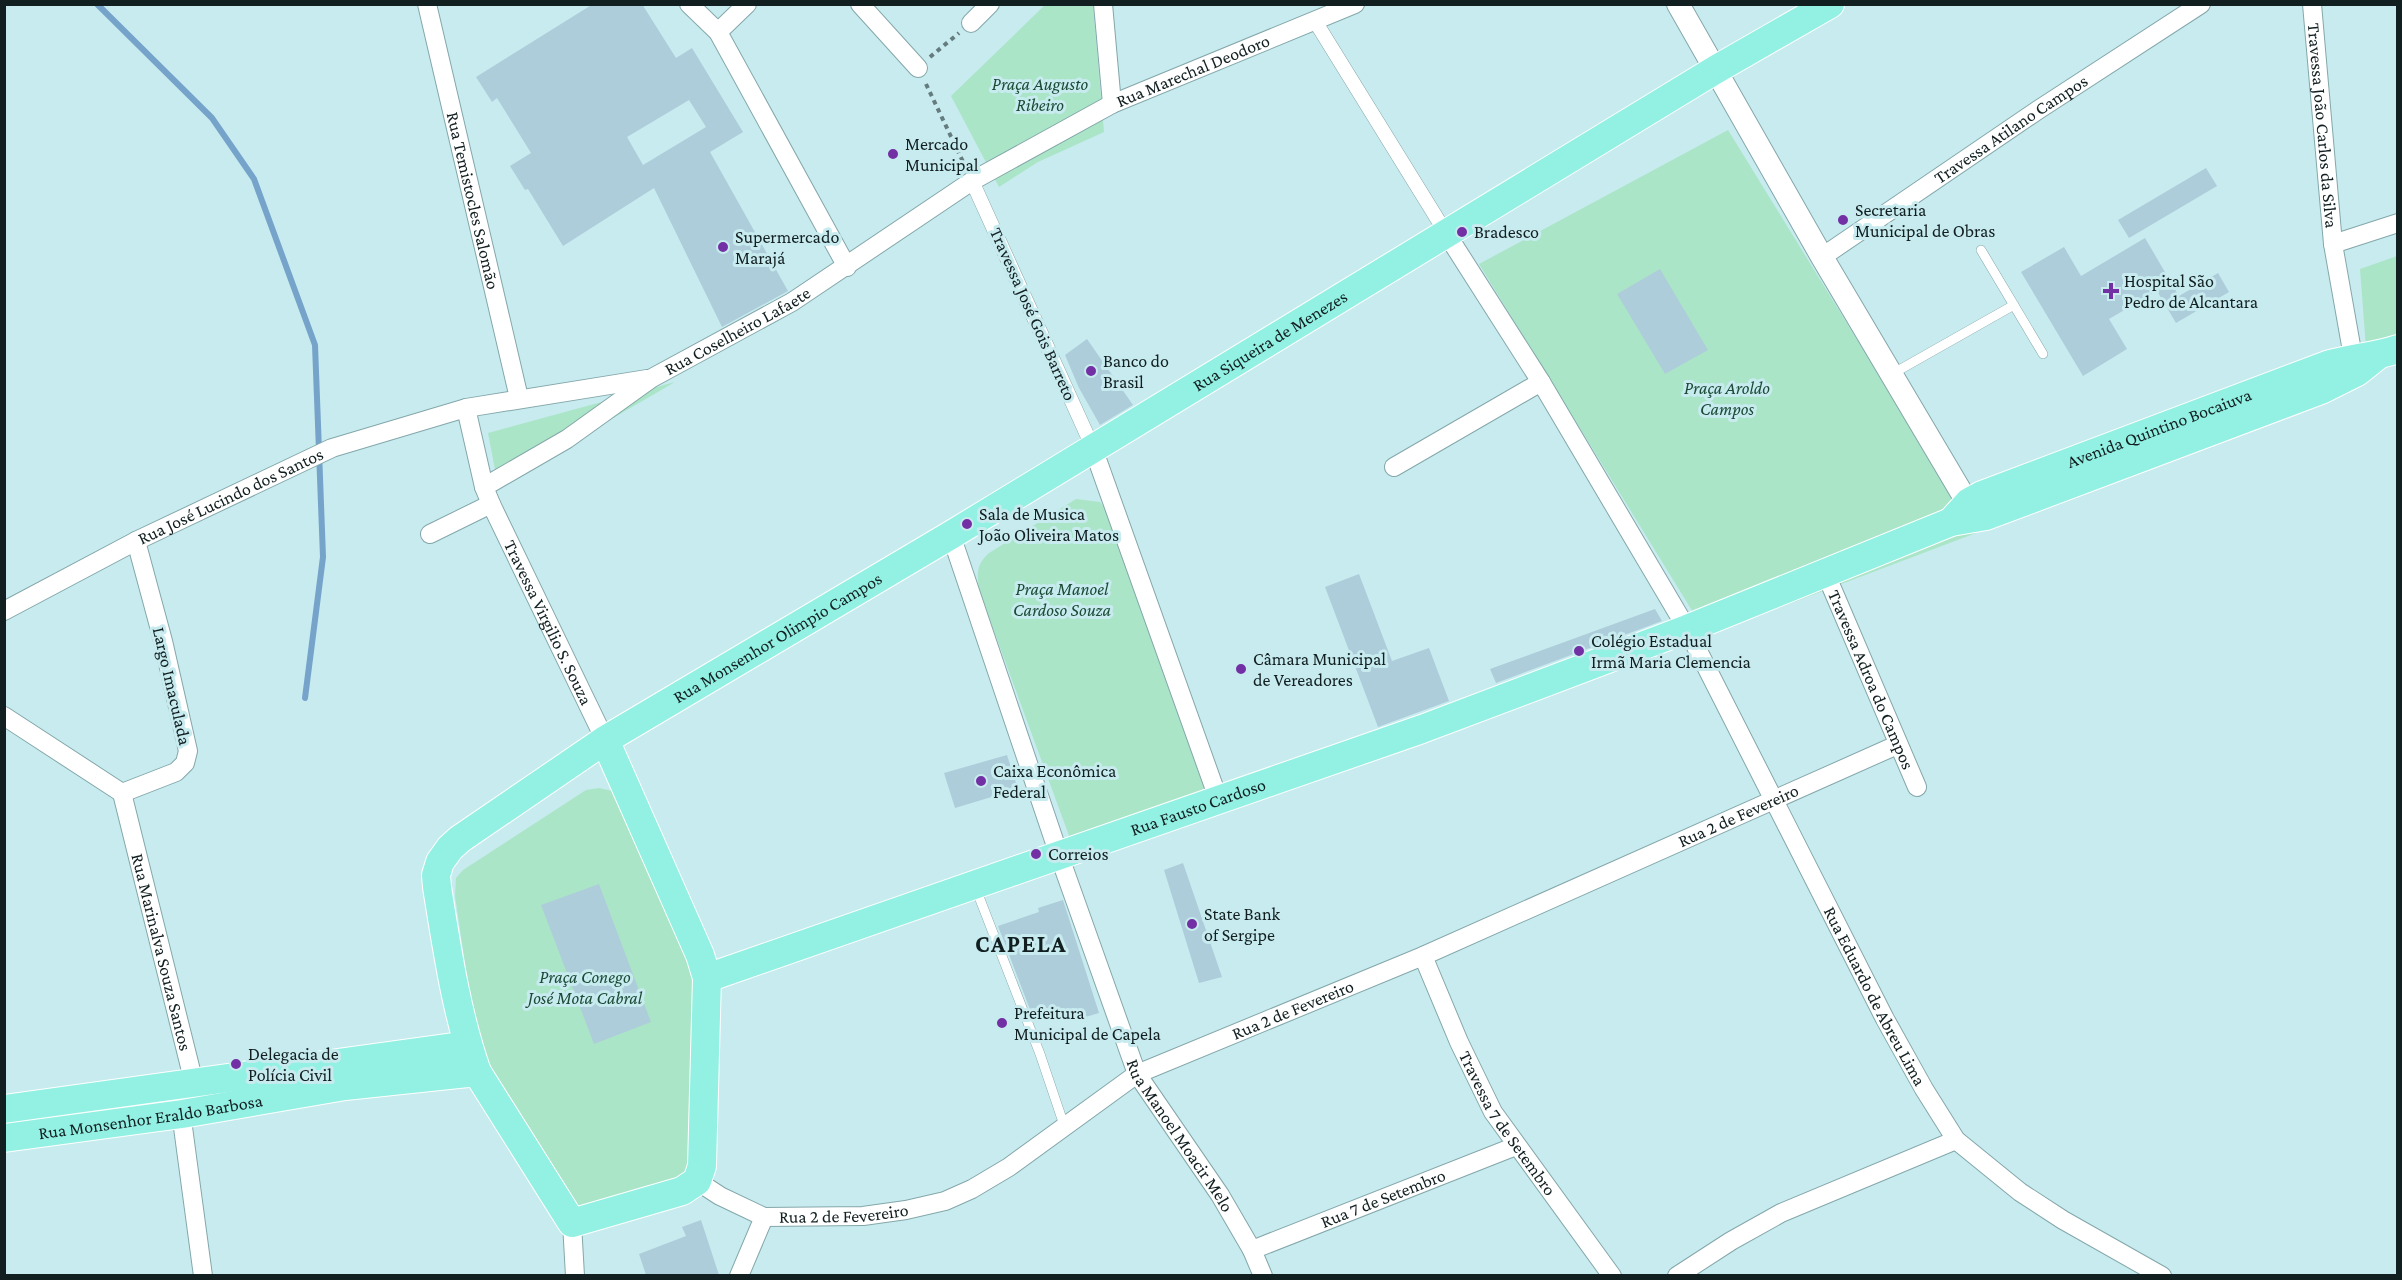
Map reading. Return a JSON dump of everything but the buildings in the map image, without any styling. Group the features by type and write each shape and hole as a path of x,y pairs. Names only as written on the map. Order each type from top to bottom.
{"main road":[{"path":"1446,233 1715,70 1830,4"},
{"name":"Rua Siqueira de Menezes","path":"1093,448 1446,233"},
{"name":"Avenida Quintino Bocaiuva","path":"1966,514 2327,365 2371,359"},
{"path":"951,535 1093,448"},
{"path":"1687,629 1966,514"},
{"name":"Rua Monsenhor Olimpio Campos","path":"605,740 951,535"},
{"name":"Rua Fausto Cardoso","path":"707,978 1422,729 1687,629"},
{"path":"605,740 700,955 707,978 702,1166 698,1181 682,1191 572,1223 477,1072 468,1045 449,962 437,887 436,875 440,862 460,839 605,740"},
{"name":"Rua Monsenhor Eraldo Barbosa","path":"4,1109 468,1045"},
{"name":"Rua Monsenhor Eraldo Barbosa","path":"4,1138 191,1112 345,1086 477,1072"}],"street":[{"name":"Rua Temistocles Salomão","path":"427,4 519,399"},
{"path":"689,4 718,32 847,267"},
{"path":"718,32 747,4"},
{"path":"860,4 918,68"},
{"path":"971,23 990,4"},
{"path":"1103,4 1112,105"},
{"name":"Rua Marechal Deodoro","path":"972,181 1112,105 1354,4"},
{"path":"1678,4 1822,257 1892,374 1966,514"},
{"name":"Travessa Atilano Campos","path":"1822,257 2038,110 2201,4"},
{"name":"Travessa João Carlos da Silva","path":"2312,4 2333,244 2371,359"},
{"path":"1315,21 1541,382 1687,629"},
{"name":"Rua Coselheiro Lafaete","path":"652,378 792,303 972,181"},
{"name":"Travessa José Gois Barreto","path":"972,181 1093,448"},
{"path":"2333,244 2397,226"},
{"name":"Rua José Lucindo dos Santos","path":"4,611 136,541 332,448 466,408 652,378"},
{"path":"430,534 652,378"},
{"path":"1394,467 1541,382"},
{"name":"Travessa Virgilio S. Souza","path":"466,408 487,495 605,740"},
{"path":"1093,448 1219,801"},
{"path":"951,535 1059,855"},
{"name":"Largo Imaculada","path":"123,793 176,772 185,764 188,751 163,641 136,541"},
{"name":"Travessa Adroa do Campos","path":"1826,572 1897,745 1917,787"},
{"name":"Rua Eduardo de Abreu Lima","path":"1687,629 1885,1019 1956,1140 2037,1203 2072,1226 2162,1275"},
{"path":"4,716 123,793"},
{"name":"Rua 2 de Fevereiro","path":"698,1181 720,1196 764,1216 863,1216 906,1210 945,1201 972,1189 1010,1167 1137,1074 1424,956 1897,745"},
{"name":"Rua Marinalva Souza Santos","path":"123,793 191,1112 203,1275"},
{"name":"Rua Manoel Moacir Melo","path":"1059,855 1137,1074 1220,1195 1263,1275"},
{"name":"Travessa 7 de Setembro","path":"1424,956 1476,1081 1493,1112 1612,1275"},
{"path":"1677,1275 1781,1213 1956,1140"},
{"name":"Rua 7 de Setembro","path":"1251,1250 1516,1146"},
{"path":"740,1275 764,1216"},
{"path":"572,1223 575,1275"}],"lane":[{"path":"1981,250 2043,354"},
{"path":"1892,374 2014,305"},
{"path":"974,885 1040,1054 1065,1128"}],"path":[{"path":"971,23 918,68 972,181"}],"green space":[{"name":"Praça Augusto Ribeiro","path":"1045,5 1093,5 1104,132 1038,162 999,187 951,96"},
{"name":"Praça Aroldo Campos","path":"1728,130 1976,533 1707,635 1479,264"},
{"path":"2397,256 2397,362 2368,374 2360,269"},
{"path":"675,382 498,485 488,433"},
{"name":"Praça Manoel Cardoso Souza","path":"1076,499 1100,502 1113,519 1208,788 1075,852 979,590 978,574 982,561 989,553"},
{"name":"Praça Conego José Mota Cabral","path":"599,788 612,791 622,805 709,976 692,1182 588,1217 570,1202 490,1079 476,1037 455,896 456,878 463,870 586,790"}],"waterway":[{"path":"97,4 212,118 254,179 315,345 323,557 305,698"}],"place":[{"name":"Mercado Municipal","path":"893,154"},
{"name":"Secretaria Municipal de Obras","path":"1843,220"},
{"name":"Bradesco","path":"1462,232"},
{"name":"Supermercado Marajá","path":"723,247"},
{"name":"Hospital São Pedro de Alcantara","path":"2111,291"},
{"name":"Banco do Brasil","path":"1091,371"},
{"name":"Sala de Musica João Oliveira Matos","path":"967,524"},
{"name":"Colégio Estadual Irmã Maria Clemencia","path":"1579,651"},
{"name":"Câmara Municipal de Vereadores","path":"1241,669"},
{"name":"Caixa Econômica Federal","path":"981,781"},
{"name":"Correios","path":"1036,854"},
{"name":"State Bank of Sergipe","path":"1192,924"},
{"name":"Prefeitura Municipal de Capela","path":"1002,1023"},
{"name":"Delegacia de Polícia Civil","path":"236,1064"}],"district":[{"name":"CAPELA","path":"1021,944"}]}
